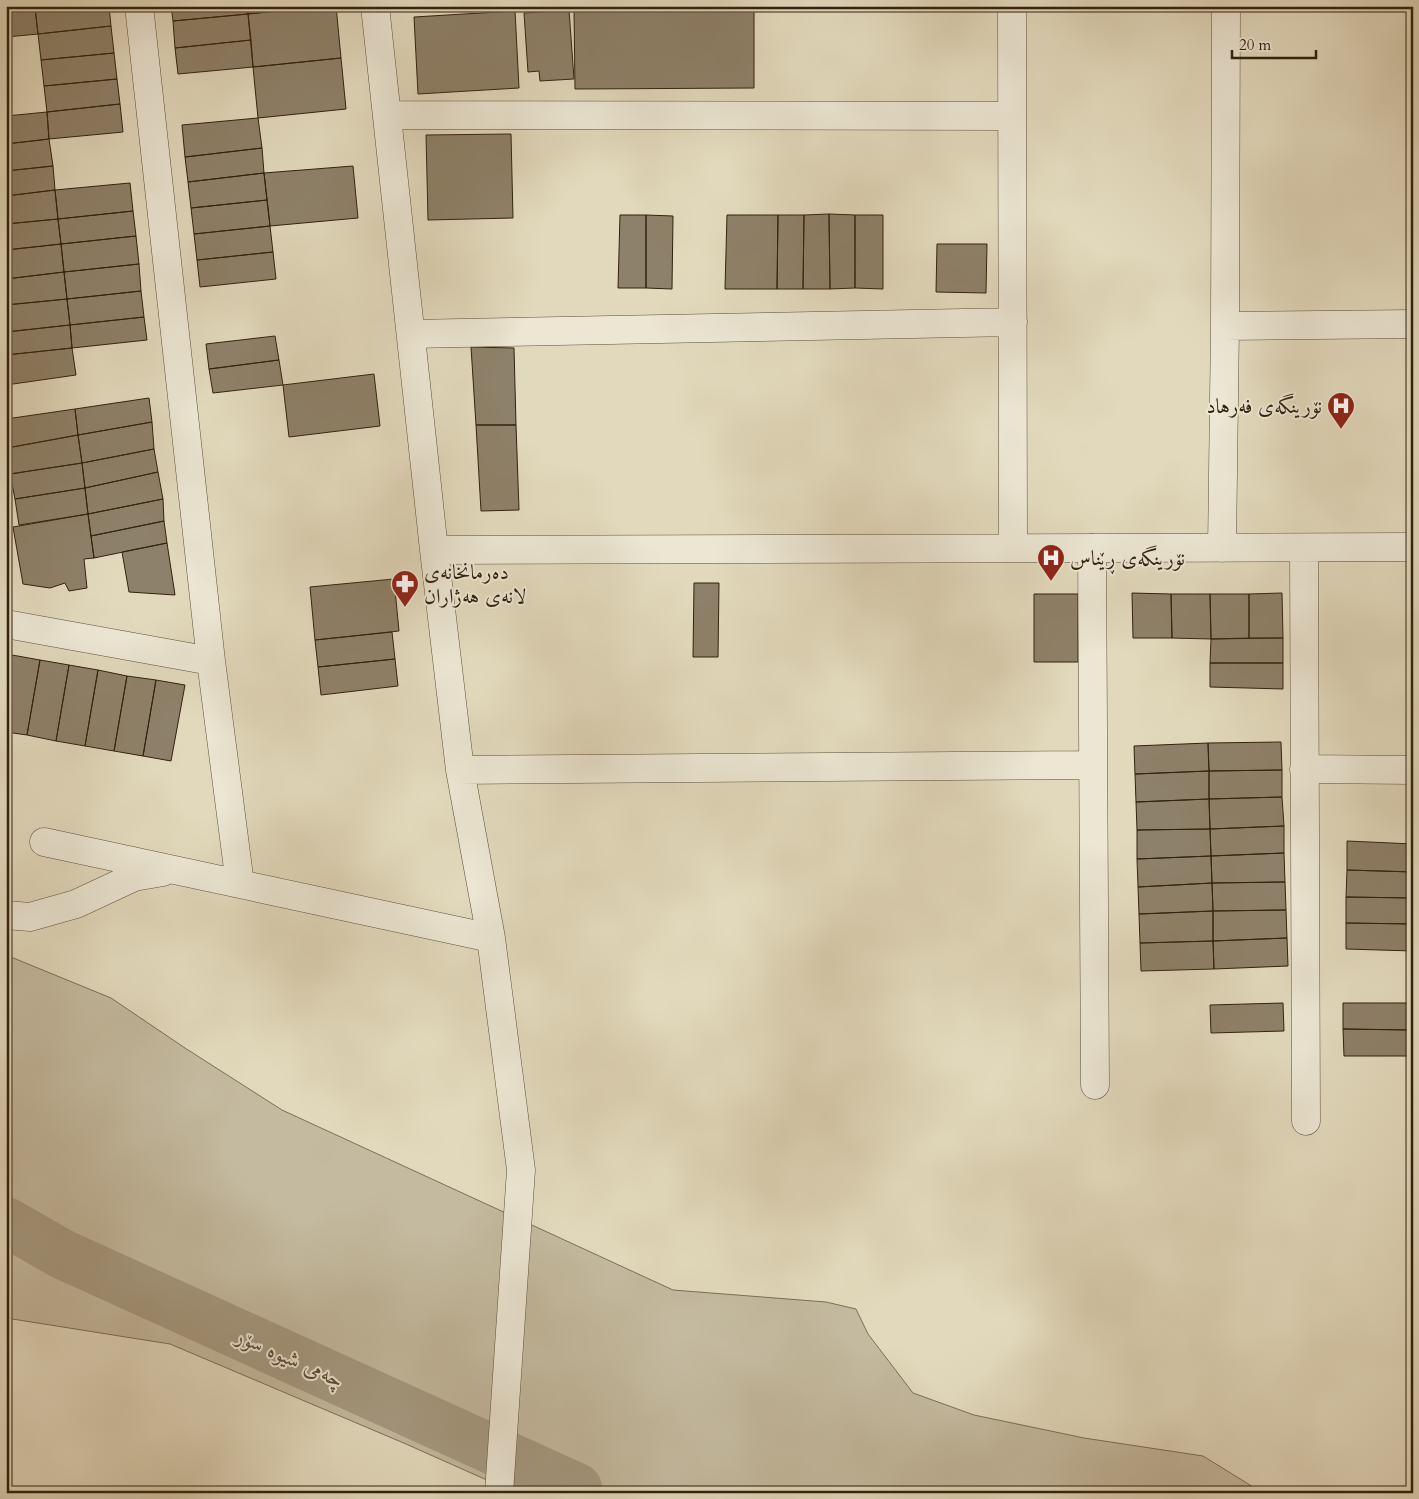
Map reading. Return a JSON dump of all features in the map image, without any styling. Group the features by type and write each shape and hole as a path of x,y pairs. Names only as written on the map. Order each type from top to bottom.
{"street":[{"path":"139,6 211,661 240,884"},
{"path":"375,6 434,550 460,770 491,938 521,1170 499,1493"},
{"path":"1012,6 1013,548"},
{"path":"1222,548 1226,6"},
{"path":"387,115 1012,116"},
{"path":"411,334 1012,322"},
{"path":"1225,326 1413,324"},
{"path":"1092,548 1095,1084"},
{"path":"1304,548 1306,1121"},
{"path":"434,550 1413,548"},
{"path":"6,624 211,661"},
{"path":"460,770 1093,765"},
{"path":"1304,769 1413,770"},
{"path":"44,842 311,901 491,938"},
{"path":"6,915 30,917 76,904 134,877 172,871"}],"shaded area":[{"path":"6,955 111,998 282,1110 673,1290 826,1302 856,1309 868,1334 913,1393 974,1415 1084,1438 1203,1456 1250,1485 1256,1493 516,1493 170,1344 6,1318"}],"building":[{"path":"6,6 35,6 35,8 6,11"},
{"path":"50,6 109,6 111,26 38,34 35,8"},
{"path":"171,6 248,6 248,14 173,21"},
{"path":"248,6 327,6 248,14"},
{"path":"336,6 341,58 253,67 248,14"},
{"path":"35,8 38,34 6,37 6,11"},
{"path":"754,8 754,88 575,89 574,9"},
{"path":"569,10 574,79 540,81 539,71 528,72 524,13"},
{"path":"515,11 519,88 418,94 414,17"},
{"path":"248,14 251,40 175,48 173,21"},
{"path":"111,26 114,53 41,60 38,34"},
{"path":"251,40 253,67 178,74 175,48"},
{"path":"114,53 117,79 44,86 41,60"},
{"path":"341,58 346,109 258,118 253,67"},
{"path":"117,79 120,104 47,112 44,86"},
{"path":"120,104 123,132 49,139 47,112"},
{"path":"47,112 49,139 6,144 6,116"},
{"path":"258,118 262,148 185,157 182,125"},
{"path":"511,134 513,218 428,220 426,135"},
{"path":"49,139 53,166 6,171 6,144"},
{"path":"262,148 264,173 188,182 185,157"},
{"path":"53,166 55,190 6,196 6,171"},
{"path":"353,166 358,218 270,226 264,173"},
{"path":"264,173 267,200 191,208 188,182"},
{"path":"130,183 133,211 58,219 55,190"},
{"path":"55,190 58,219 6,224 6,196"},
{"path":"267,200 270,226 194,234 191,208"},
{"path":"133,211 136,236 61,244 58,219"},
{"path":"829,214 830,289 803,289 804,215"},
{"path":"829,214 855,215 855,288 830,289"},
{"path":"620,215 646,215 646,288 618,288"},
{"path":"646,215 673,216 672,289 646,288"},
{"path":"727,215 778,215 777,289 725,289"},
{"path":"778,215 804,215 803,289 777,289"},
{"path":"855,215 883,215 883,289 855,288"},
{"path":"58,219 61,244 6,250 6,224"},
{"path":"270,226 273,252 197,260 194,234"},
{"path":"136,236 139,264 64,272 61,244"},
{"path":"61,244 64,272 6,279 6,250"},
{"path":"937,244 987,244 986,293 936,292"},
{"path":"273,252 276,279 200,287 197,260"},
{"path":"139,264 141,291 67,299 64,272"},
{"path":"64,272 67,299 6,305 6,279"},
{"path":"141,291 144,317 70,325 67,299"},
{"path":"67,299 70,325 6,332 6,305"},
{"path":"144,317 147,340 72,348 70,325"},
{"path":"70,325 72,348 6,355 6,332"},
{"path":"275,336 279,360 209,369 206,344"},
{"path":"471,347 514,348 516,425 476,425"},
{"path":"72,348 76,375 6,385 6,355"},
{"path":"279,360 283,385 213,393 209,369"},
{"path":"374,374 380,426 289,437 283,385"},
{"path":"149,398 152,422 78,435 75,409"},
{"path":"75,409 78,435 7,448 6,419"},
{"path":"152,422 154,449 82,463 78,435"},
{"path":"476,425 516,425 519,510 481,511"},
{"path":"78,435 82,463 10,474 7,448"},
{"path":"154,449 158,472 85,488 82,463"},
{"path":"82,463 85,488 15,499 10,474"},
{"path":"158,472 163,499 88,514 85,488"},
{"path":"85,488 88,514 19,525 15,499"},
{"path":"163,499 164,521 91,536 88,514"},
{"path":"88,514 94,558 84,559 87,588 69,591 65,583 50,588 23,584 13,527"},
{"path":"164,521 167,543 94,558 91,536"},
{"path":"167,543 175,595 129,592 122,552"},
{"path":"394,579 399,631 315,640 310,587"},
{"path":"694,583 719,583 718,657 693,657"},
{"path":"1132,593 1171,594 1172,638 1133,638"},
{"path":"1282,593 1283,638 1249,638 1249,594"},
{"path":"1034,594 1078,594 1078,662 1034,662"},
{"path":"1171,594 1210,594 1211,639 1172,638"},
{"path":"1210,594 1249,594 1249,638 1211,639"},
{"path":"392,632 395,659 318,667 315,640"},
{"path":"1283,638 1283,663 1210,663 1211,639"},
{"path":"6,654 12,655 6,686"},
{"path":"12,655 40,660 27,735 6,732 6,686"},
{"path":"395,659 398,686 321,695 318,667"},
{"path":"40,660 69,665 56,741 27,735"},
{"path":"1210,663 1283,663 1283,689 1210,687"},
{"path":"69,665 98,670 85,746 56,741"},
{"path":"1412,665 1413,744 1411,744"},
{"path":"98,670 127,676 114,751 85,746"},
{"path":"127,676 156,680 143,756 114,751"},
{"path":"156,680 185,685 171,761 143,756"},
{"path":"1281,742 1282,770 1209,771 1208,743"},
{"path":"1208,743 1209,771 1135,774 1134,746"},
{"path":"1282,770 1282,797 1209,799 1209,771"},
{"path":"1209,771 1209,799 1136,802 1135,774"},
{"path":"1282,797 1284,826 1210,829 1209,799"},
{"path":"1209,799 1210,829 1137,830 1136,802"},
{"path":"1284,826 1284,853 1211,856 1210,829"},
{"path":"1210,829 1211,856 1137,859 1137,830"},
{"path":"1347,841 1413,844 1413,872 1347,870"},
{"path":"1284,853 1285,882 1212,883 1211,856"},
{"path":"1211,856 1212,883 1138,887 1137,859"},
{"path":"1347,870 1413,872 1413,898 1346,897"},
{"path":"1285,882 1286,910 1213,911 1212,883"},
{"path":"1212,883 1213,911 1139,914 1138,887"},
{"path":"1346,897 1413,898 1413,924 1346,923"},
{"path":"1286,910 1287,938 1213,941 1213,911"},
{"path":"1213,911 1213,941 1140,943 1139,914"},
{"path":"1346,923 1413,924 1413,951 1346,949"},
{"path":"1287,938 1288,966 1214,969 1213,941"},
{"path":"1213,941 1214,969 1141,971 1140,943"},
{"path":"1283,1003 1284,1031 1211,1033 1210,1005"},
{"path":"1343,1003 1413,1003 1413,1030 1343,1029"},
{"path":"1343,1029 1413,1030 1413,1056 1344,1056"}],"waterway":[{"name":"چەمی شیوە سۆر","path":"6,1222 62,1254 577,1488"}],"place":[{"name":"نۆرینگەی فەرهاد","path":"1341,430"},
{"name":"نۆرینگەی ڕێناس","path":"1051,582"},
{"name":"دەرمانخانەی لانەی هەژاران","path":"405,608"}]}
